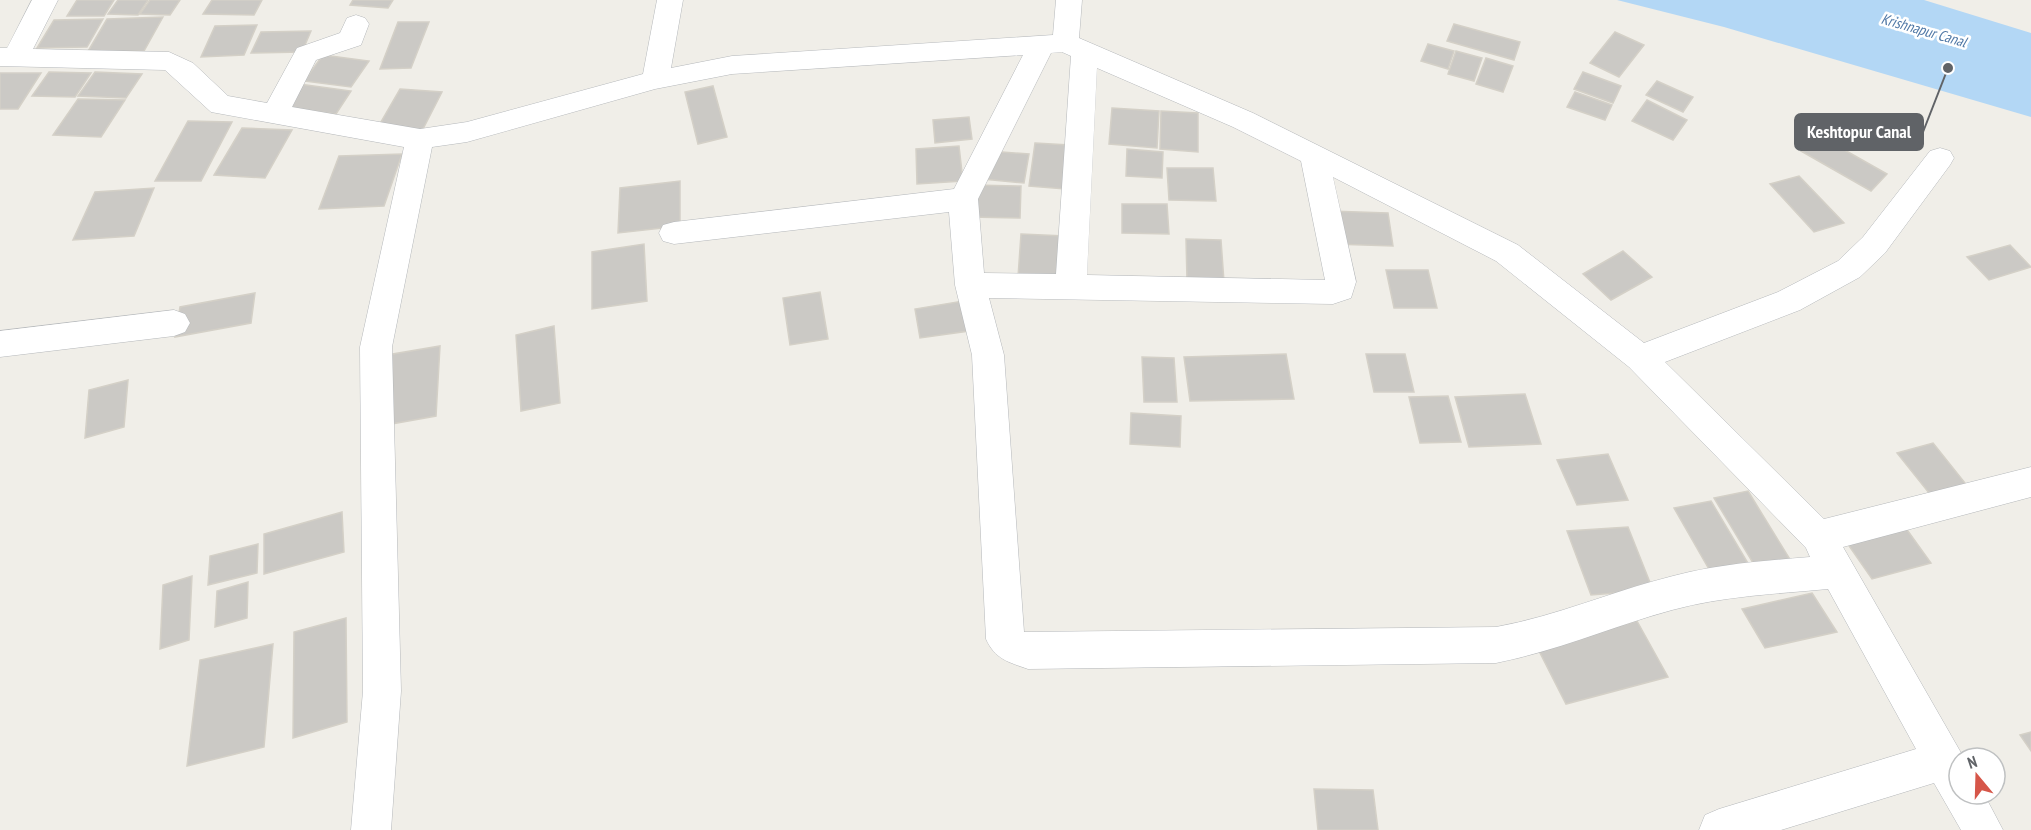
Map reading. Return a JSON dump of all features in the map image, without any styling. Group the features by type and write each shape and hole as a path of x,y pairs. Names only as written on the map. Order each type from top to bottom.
{"street":[{"path":"8,57 45,0"},
{"path":"655,80 670,0"},
{"path":"1069,0 1064,47 1071,286"},
{"path":"275,114 306,54 352,39 356,24"},
{"path":"8,57 169,61 179,65 209,99 221,105 420,139 467,132 655,80 732,65 1064,47 1243,120 1441,218 1507,254 1640,358 1818,537 1947,767"},
{"path":"1064,47 963,200 970,285 988,355 1005,639 1013,646 1028,651 1496,645 1529,640 1675,592 1713,585 1838,571"},
{"path":"371,830 382,691 376,347 420,139"},
{"path":"970,285 1333,292 1340,289 1314,155"},
{"path":"1640,358 1789,301 1849,269 1874,245 1940,158"},
{"path":"674,233 963,200"},
{"path":"0,344 174,323"},
{"path":"1818,537 2031,482"},
{"path":"1719,829 1947,775"},
{"path":"1969,806 1983,830"}],"water":[{"name":"Krishnapur Canal","path":"1617,0 1924,0 2031,33 2031,117 1724,27"}],"building":[{"path":"77,0 114,0 104,16 67,16"},
{"path":"118,0 148,0 138,15 108,14"},
{"path":"150,0 180,0 170,15 140,14"},
{"path":"212,0 262,0 254,15 203,14"},
{"path":"353,0 393,0 388,8 350,5"},
{"path":"163,17 144,51 87,53 107,19"},
{"path":"103,19 87,47 37,48 54,20"},
{"path":"398,22 429,22 411,68 380,69"},
{"path":"1454,24 1520,42 1514,60 1447,41"},
{"path":"257,25 244,55 201,57 215,26"},
{"path":"311,31 302,52 251,53 261,32"},
{"path":"1615,32 1644,45 1619,77 1590,63"},
{"path":"1428,44 1454,51 1448,69 1421,61"},
{"path":"1456,51 1482,58 1474,81 1448,74"},
{"path":"323,55 369,61 351,87 304,81"},
{"path":"1486,58 1513,66 1503,92 1476,84"},
{"path":"49,72 91,73 75,97 32,96"},
{"path":"95,72 142,74 126,98 78,96"},
{"path":"1583,72 1621,86 1613,103 1574,89"},
{"path":"0,73 41,73 18,109 0,109"},
{"path":"1657,81 1693,97 1683,112 1646,95"},
{"path":"299,84 351,91 336,114 283,107"},
{"path":"713,86 727,137 698,144 685,92"},
{"path":"400,89 442,92 422,131 378,127"},
{"path":"1575,92 1612,105 1605,120 1567,107"},
{"path":"78,99 125,100 101,137 53,135"},
{"path":"1647,100 1687,120 1673,140 1632,121"},
{"path":"1112,108 1159,111 1157,148 1109,144"},
{"path":"1161,111 1198,113 1198,152 1160,149"},
{"path":"969,117 972,139 935,143 933,120"},
{"path":"188,121 232,122 201,181 155,181"},
{"path":"242,128 292,130 265,178 214,175"},
{"path":"1818,135 1887,174 1871,191 1801,151"},
{"path":"1035,143 1069,145 1065,189 1029,186"},
{"path":"959,146 963,181 917,184 916,149"},
{"path":"1127,149 1163,152 1162,178 1126,176"},
{"path":"989,151 1029,154 1024,183 983,179"},
{"path":"402,154 384,206 319,209 339,156"},
{"path":"1167,168 1213,168 1216,201 1169,200"},
{"path":"1799,176 1844,223 1814,232 1770,184"},
{"path":"680,181 680,226 618,233 620,188"},
{"path":"972,185 1021,186 1020,218 970,217"},
{"path":"154,188 134,236 73,240 95,192"},
{"path":"1122,204 1167,204 1169,234 1122,233"},
{"path":"1329,211 1388,213 1393,246 1333,244"},
{"path":"1021,234 1065,236 1063,279 1018,277"},
{"path":"1186,239 1221,240 1224,282 1187,280"},
{"path":"644,244 647,301 592,309 592,252"},
{"path":"2010,245 2031,267 1989,280 1967,257"},
{"path":"1623,251 1652,277 1611,300 1583,274"},
{"path":"1386,270 1428,270 1437,308 1394,308"},
{"path":"820,292 828,339 790,345 783,298"},
{"path":"255,293 251,323 175,337 180,307"},
{"path":"963,301 969,331 920,338 915,309"},
{"path":"554,326 560,403 521,411 516,335"},
{"path":"440,346 436,416 380,426 387,355"},
{"path":"1286,354 1294,399 1190,401 1184,357"},
{"path":"1366,354 1405,354 1414,392 1374,392"},
{"path":"1142,357 1174,358 1177,402 1144,402"},
{"path":"128,380 124,427 85,438 89,390"},
{"path":"1525,394 1541,444 1469,447 1455,397"},
{"path":"1448,396 1461,442 1420,443 1409,397"},
{"path":"1131,413 1181,416 1180,447 1130,444"},
{"path":"1933,443 1969,488 1933,498 1897,453"},
{"path":"1608,454 1628,500 1577,505 1557,460"},
{"path":"1748,491 1791,561 1756,568 1714,498"},
{"path":"1711,501 1752,570 1714,578 1674,508"},
{"path":"342,512 344,552 264,574 264,534"},
{"path":"1628,527 1653,590 1591,595 1567,531"},
{"path":"1905,527 1931,563 1872,579 1847,543"},
{"path":"258,544 257,573 208,585 210,556"},
{"path":"192,576 189,640 160,649 163,585"},
{"path":"248,582 247,618 215,627 217,591"},
{"path":"1812,593 1837,632 1765,648 1742,609"},
{"path":"346,618 347,722 293,738 294,632"},
{"path":"1637,621 1668,677 1566,704 1537,647"},
{"path":"273,644 264,747 187,766 200,660"},
{"path":"2031,732 2031,751 2020,735"},
{"path":"1314,789 1373,790 1378,830 1318,830"}],"place":[{"name":"Keshtopur Canal","path":"1948,68"}]}
